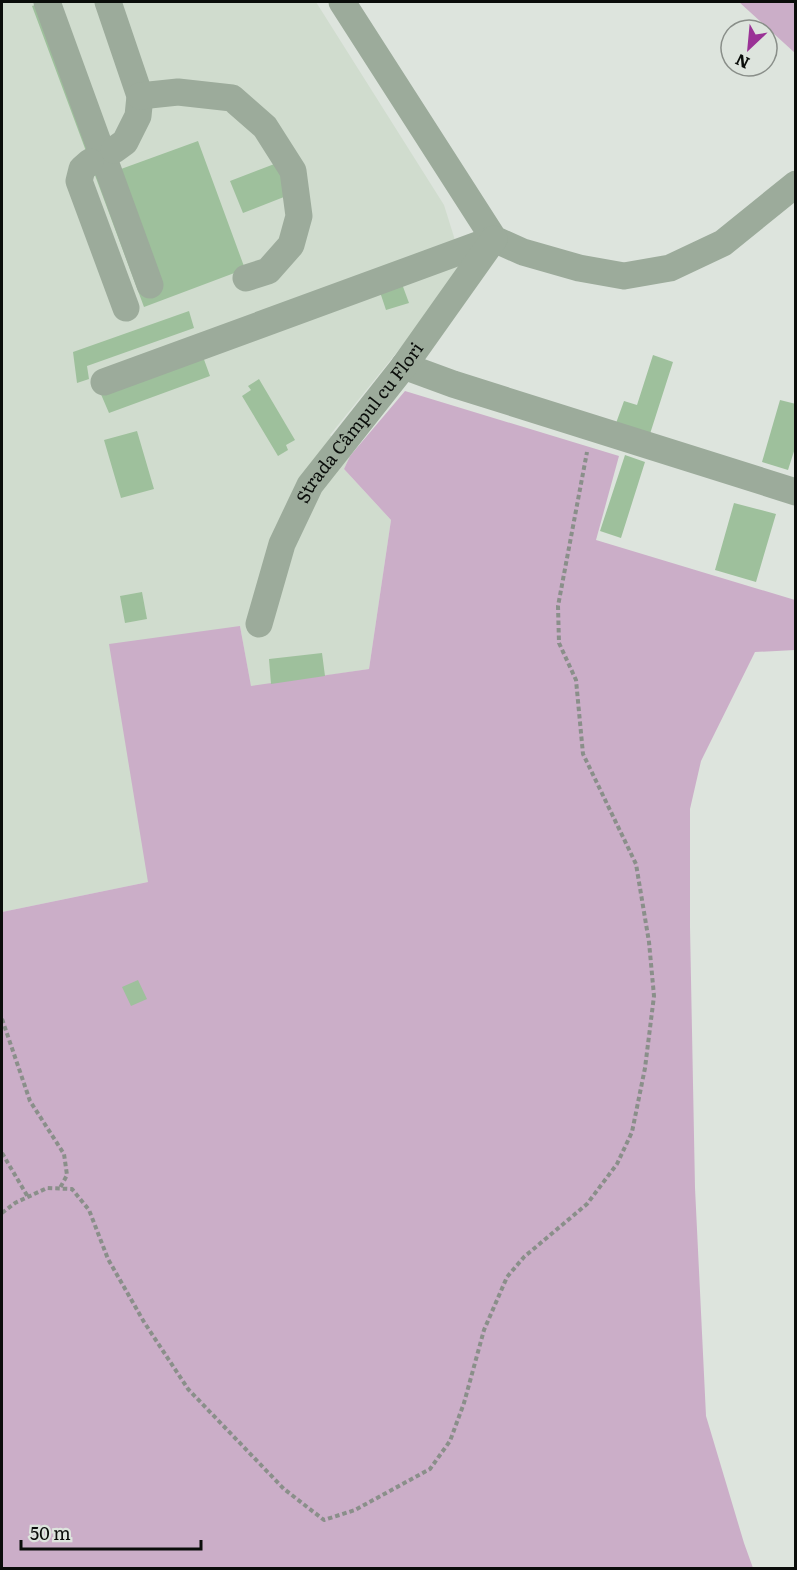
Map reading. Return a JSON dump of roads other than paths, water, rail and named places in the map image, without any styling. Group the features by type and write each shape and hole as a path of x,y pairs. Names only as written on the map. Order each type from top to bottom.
{"street":[{"path":"47,2 150,285"},
{"path":"108,2 140,96 138,116 125,142 114,150"},
{"path":"342,2 494,239 523,252 567,265 624,276 670,268 723,243 795,184"},
{"path":"140,96 178,92 232,98 265,127 293,171 299,216 291,245 268,272 246,278"},
{"path":"90,162 82,169 79,181 126,308"},
{"path":"104,382 494,239"},
{"name":"Strada Câmpul cu Flori","path":"259,624 282,544 310,485 404,366 494,239"},
{"path":"404,366 453,384 795,492"}]}
